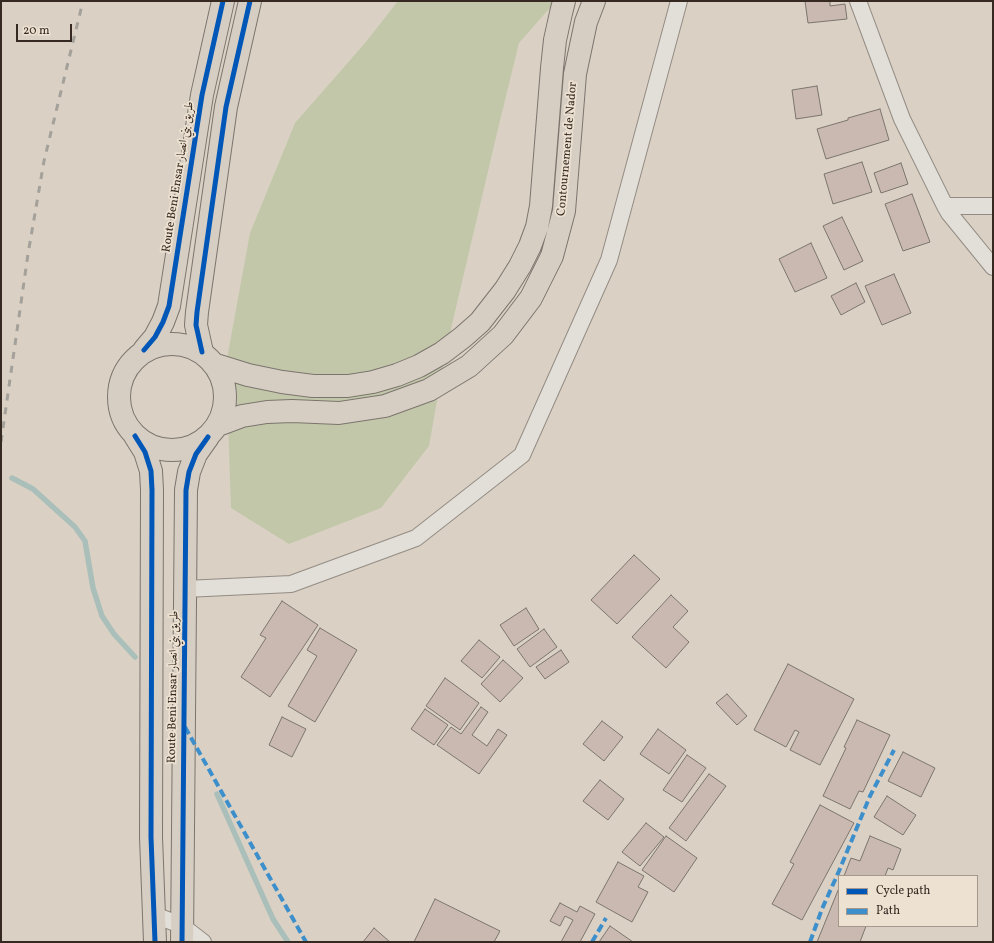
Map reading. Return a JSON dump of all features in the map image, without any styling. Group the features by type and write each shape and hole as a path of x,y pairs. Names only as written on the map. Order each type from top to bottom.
{"highway":[{"name":"Route Beni Ensar طريق بني انصار","path":"144,350 155,337 169,306 202,95 222,1"},
{"path":"209,358 183,344 163,343 144,350 129,364 120,381 118,401 123,420 135,436 152,447 171,450 191,447 213,431 225,405 224,384 209,358 196,325 226,107 250,1"},
{"name":"Contournement de Nador","path":"209,358 248,375 282,382 313,386 348,386 373,382 397,375 419,366 442,353 480,322 505,290 520,266 537,227 541,206 553,61 558,27 564,1"},
{"name":"Contournement de Nador","path":"213,431 242,416 267,412 339,413 385,406 436,386 469,366 504,335 532,298 552,256 564,211 575,74 586,22 594,1"},
{"name":"Route Beni Ensar طريق بني انصار","path":"181,934 186,490 189,472 196,454 213,431"},
{"name":"Route Beni Ensar طريق بني انصار","path":"135,436 145,452 151,471 152,490 153,586 151,837 155,941"},
{"path":"153,586 185,588"}],"street":[{"path":"185,588 291,584 416,538 522,455 609,260 679,1"},
{"path":"858,1 902,119 945,206 993,268"},
{"path":"945,206 993,206"},
{"path":"154,915 181,934 203,942"}],"green space":[{"path":"398,1 556,1 519,43 446,350 429,446 381,508 289,544 231,508 226,364 250,233 295,123 365,43"}],"building":[{"path":"805,1 830,1 830,6 845,4 847,19 808,23"},
{"path":"817,86 822,115 796,119 792,90"},
{"path":"880,109 889,140 826,159 817,129"},
{"path":"862,162 872,192 833,204 824,174"},
{"path":"901,163 908,184 881,193 874,173"},
{"path":"912,194 930,242 903,251 885,204"},
{"path":"842,217 863,261 844,270 823,226"},
{"path":"811,243 827,278 795,292 779,259"},
{"path":"894,274 911,313 882,325 865,286"},
{"path":"856,283 865,302 841,315 831,296"},
{"path":"634,555 660,579 617,624 591,600"},
{"path":"671,595 688,611 673,627 689,642 666,668 632,637"},
{"path":"282,601 318,625 270,697 241,677 266,638 260,635"},
{"path":"526,608 539,629 514,646 500,625"},
{"path":"320,628 357,650 315,722 288,706 317,656 307,650"},
{"path":"544,629 557,647 530,667 517,649"},
{"path":"479,640 500,657 482,678 461,661"},
{"path":"561,650 569,662 545,679 536,667"},
{"path":"503,660 523,678 500,702 481,684"},
{"path":"788,664 854,699 820,765 790,750 799,732 795,730 786,747 754,730"},
{"path":"445,678 479,703 460,730 426,706"},
{"path":"727,694 747,716 737,725 716,703"},
{"path":"481,707 488,712 472,735 487,746 498,729 507,735 479,774 437,745 451,727 461,734"},
{"path":"425,709 448,725 434,745 411,729"},
{"path":"282,717 306,729 292,757 269,745"},
{"path":"857,720 890,735 863,792 859,791 850,809 823,796 846,748 844,747"},
{"path":"602,721 623,737 604,761 583,744"},
{"path":"658,729 686,750 669,774 640,754"},
{"path":"903,752 935,768 921,797 888,781"},
{"path":"687,755 706,768 682,802 663,790"},
{"path":"709,774 726,786 686,841 669,828"},
{"path":"600,780 624,799 608,820 583,801"},
{"path":"887,796 916,815 903,835 874,817"},
{"path":"820,805 854,823 802,920 772,904 794,864 790,862"},
{"path":"646,823 664,837 640,866 622,852"},
{"path":"666,836 697,858 674,892 642,870"},
{"path":"870,836 901,849 893,870 888,868 885,875 844,875 851,858 860,861"},
{"path":"618,862 644,876 638,887 648,892 632,922 596,902"},
{"path":"838,890 838,927 866,927 860,942 817,942"},
{"path":"435,899 500,931 494,942 414,942"},
{"path":"560,903 577,912 580,906 595,914 580,942 561,942 573,920 565,916 560,926 550,921"},
{"path":"610,926 633,942 599,942"},
{"path":"374,928 390,942 363,942"}],"waterway":[{"path":"12,478 33,489 75,527 85,541 93,588 102,616 114,634 135,657"},
{"path":"217,794 273,919 288,942"}],"railway":[{"path":"1,442 28,254 44,161 83,1"}],"marked path":[{"path":"185,727 306,942"},
{"path":"810,942 822,909 870,796 894,750"},
{"path":"592,942 606,918"}],"cycle path":[{"path":"144,350 155,337 169,306 202,95 223,1"},
{"path":"202,352 196,325 197,312 226,107 250,1"},
{"path":"135,436 145,452 151,471 152,490 151,837 155,942"},
{"path":"182,942 186,490 189,472 196,454 208,437"}]}
